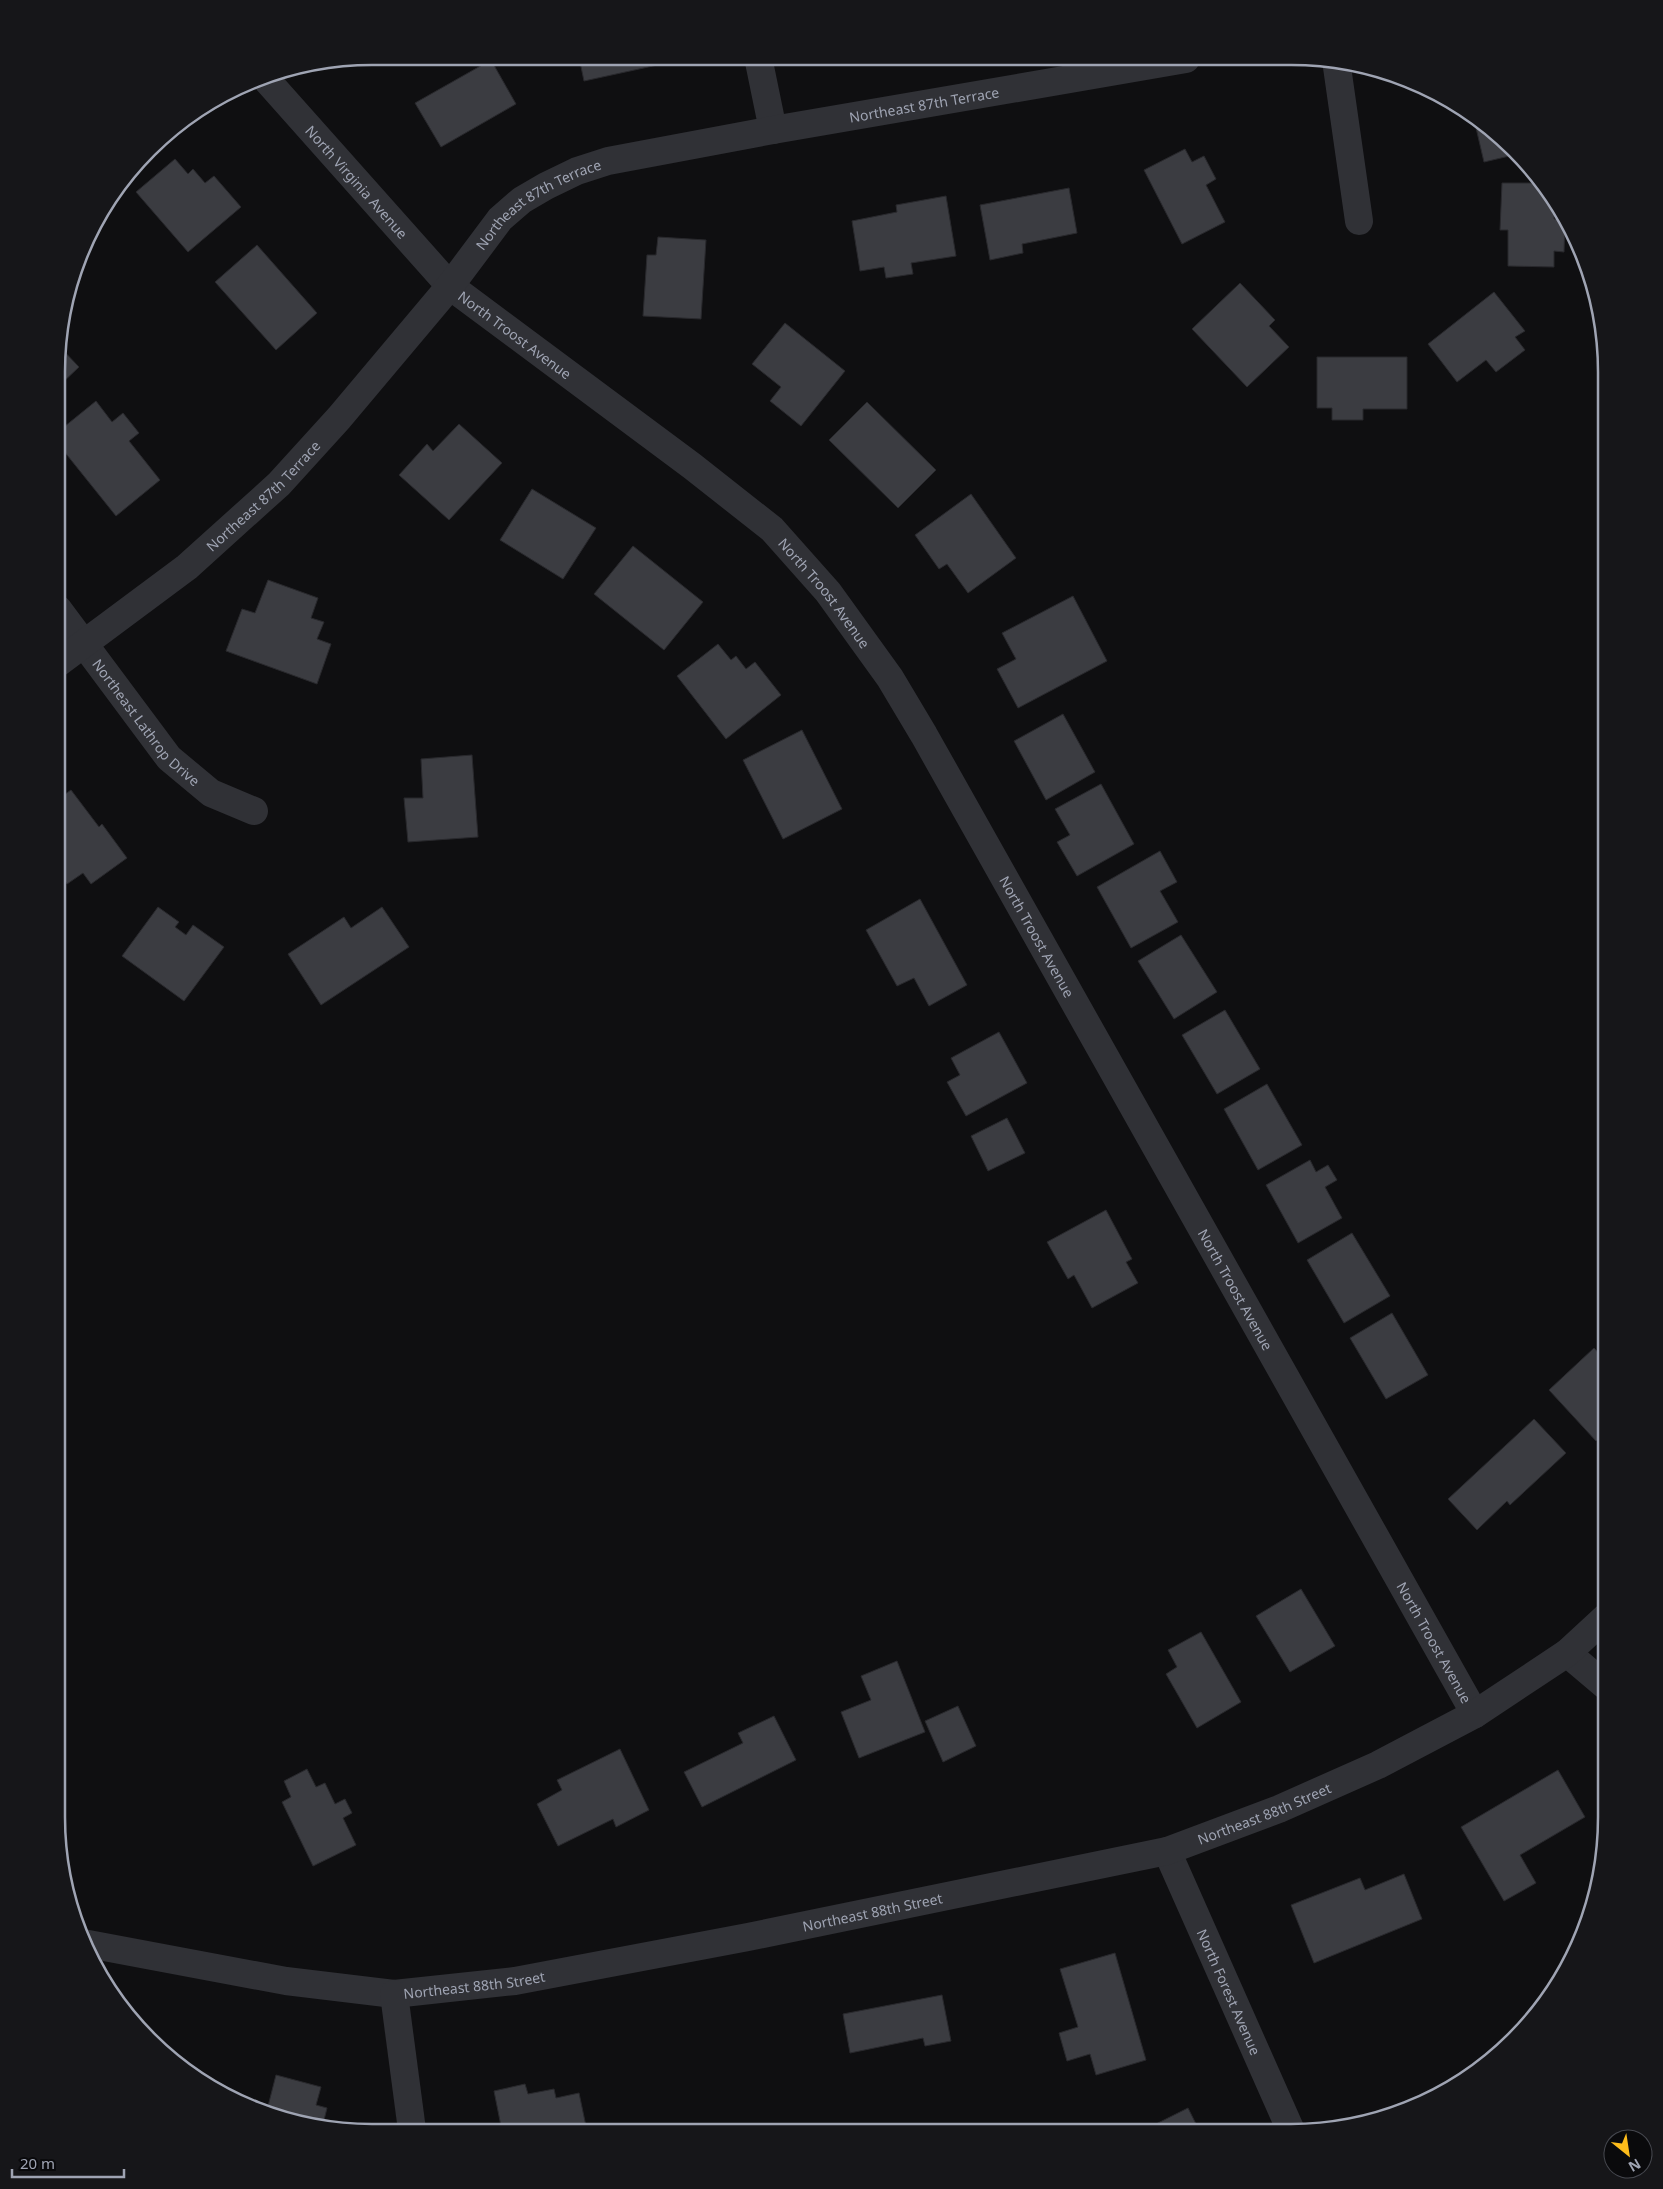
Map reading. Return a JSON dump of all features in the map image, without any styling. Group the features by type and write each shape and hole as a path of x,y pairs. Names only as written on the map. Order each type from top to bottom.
{"street":[{"path":"760,65 773,130"},
{"name":"Northeast 87th Terrace","path":"65,658 187,567 279,484 339,418 450,286 500,219 522,200 546,186 577,171 608,161 773,130 1151,65"},
{"path":"1337,69 1359,221"},
{"name":"North Virginia Avenue","path":"269,83 450,286"},
{"name":"North Troost Avenue","path":"450,286 692,466 772,529 828,592 890,678 929,744 1475,1714"},
{"name":"Northeast Lathrop Drive","path":"65,618 170,758 210,793 254,811"},
{"name":"Northeast 88th Street","path":"93,1945 286,1981 394,1994 515,1981 748,1937 1167,1851 1279,1809 1378,1765 1475,1714 1567,1653 1598,1624"},
{"path":"1567,1653 1598,1679"},
{"name":"North Forest Avenue","path":"1167,1851 1288,2124"},
{"path":"394,1994 411,2124"}],"building":[{"path":"482,65 494,65 516,104 441,147 415,103"},
{"path":"581,65 657,65 584,81"},
{"path":"1476,126 1509,156 1484,162"},
{"path":"1185,149 1192,162 1204,156 1216,179 1206,185 1225,222 1182,244 1144,170"},
{"path":"175,159 188,174 193,169 205,183 214,176 241,207 188,252 136,192"},
{"path":"1502,183 1533,183 1554,214 1554,219 1558,219 1565,233 1564,252 1554,251 1554,267 1508,266 1508,230 1500,230"},
{"path":"1069,188 1077,233 1022,244 1023,253 990,260 980,205"},
{"path":"946,196 956,256 911,263 913,274 886,278 884,267 860,271 852,221 897,212 896,205"},
{"path":"658,237 706,240 701,319 643,316 647,255 656,255"},
{"path":"257,245 317,313 276,350 215,282"},
{"path":"1240,283 1275,320 1269,326 1289,347 1247,387 1192,329"},
{"path":"1494,292 1525,331 1515,337 1525,350 1496,372 1486,360 1457,382 1428,344"},
{"path":"785,323 845,371 801,426 770,401 781,387 752,364"},
{"path":"66,353 79,367 65,380"},
{"path":"1317,357 1407,357 1407,409 1363,409 1363,420 1332,420 1332,408 1317,408"},
{"path":"96,401 112,422 123,413 139,433 129,441 160,480 116,516 65,452 65,426"},
{"path":"867,402 936,470 898,508 829,440"},
{"path":"459,424 502,463 449,520 399,475 427,444 433,451"},
{"path":"532,489 596,528 563,579 500,540"},
{"path":"971,494 1016,558 968,593 947,564 939,569 915,535"},
{"path":"633,546 703,602 664,650 594,594"},
{"path":"268,580 318,598 311,618 324,622 317,639 331,644 317,684 226,651 242,609 255,613"},
{"path":"1073,596 1107,661 1018,708 997,669 1016,659 1002,633"},
{"path":"718,644 731,660 736,656 746,669 755,662 781,695 726,739 677,676"},
{"path":"1063,714 1095,772 1046,800 1014,741"},
{"path":"802,730 842,809 783,839 743,760"},
{"path":"472,755 478,837 408,842 404,798 423,798 421,759"},
{"path":"1101,784 1134,844 1077,876 1057,842 1070,835 1055,809"},
{"path":"71,790 99,827 102,824 127,858 91,884 83,873 67,884 65,881 65,794"},
{"path":"1160,851 1177,882 1160,891 1178,922 1131,948 1097,887"},
{"path":"920,899 967,985 929,1006 914,978 897,986 866,930"},
{"path":"158,907 179,922 175,927 186,935 193,925 224,947 184,1001 122,956"},
{"path":"382,907 409,947 321,1005 288,954 344,917 351,928"},
{"path":"1181,935 1217,992 1174,1019 1138,961"},
{"path":"1225,1010 1260,1069 1217,1094 1182,1035"},
{"path":"999,1032 1027,1083 966,1116 947,1082 960,1075 951,1058"},
{"path":"1267,1084 1302,1145 1258,1170 1224,1109"},
{"path":"1007,1118 1025,1153 988,1171 971,1136"},
{"path":"1310,1160 1316,1172 1328,1165 1337,1180 1325,1187 1342,1218 1298,1243 1266,1185"},
{"path":"1106,1210 1132,1259 1126,1262 1138,1283 1092,1308 1074,1275 1068,1279 1047,1242"},
{"path":"1352,1233 1390,1296 1344,1323 1307,1260"},
{"path":"1392,1313 1428,1375 1386,1399 1350,1338"},
{"path":"1594,1348 1598,1352 1598,1439 1596,1441 1549,1390"},
{"path":"1534,1419 1566,1453 1510,1505 1507,1501 1477,1530 1448,1499"},
{"path":"1301,1589 1335,1646 1290,1672 1256,1616"},
{"path":"1201,1632 1241,1702 1197,1728 1166,1674 1177,1667 1168,1650"},
{"path":"897,1661 925,1732 859,1758 841,1712 871,1700 861,1676"},
{"path":"958,1706 976,1746 943,1762 925,1721"},
{"path":"774,1716 796,1760 702,1807 684,1772 743,1743 738,1733"},
{"path":"620,1749 649,1810 616,1827 613,1819 558,1846 537,1804 562,1790 557,1780"},
{"path":"307,1769 316,1787 325,1783 335,1804 345,1799 352,1813 343,1818 356,1845 313,1866 282,1802 291,1797 284,1781"},
{"path":"1558,1770 1585,1817 1520,1855 1536,1883 1504,1901 1461,1827"},
{"path":"1404,1874 1422,1919 1314,1963 1291,1905 1360,1878 1365,1890"},
{"path":"1115,1953 1146,2060 1096,2075 1090,2054 1067,2061 1059,2033 1078,2027 1060,1969"},
{"path":"942,1995 951,2041 925,2046 923,2038 850,2053 843,2014"},
{"path":"276,2075 321,2087 316,2105 327,2108 324,2120 292,2114 268,2106"},
{"path":"525,2084 528,2094 554,2089 556,2098 579,2093 586,2124 501,2124 494,2091"},
{"path":"1188,2108 1196,2124 1156,2124"}]}
